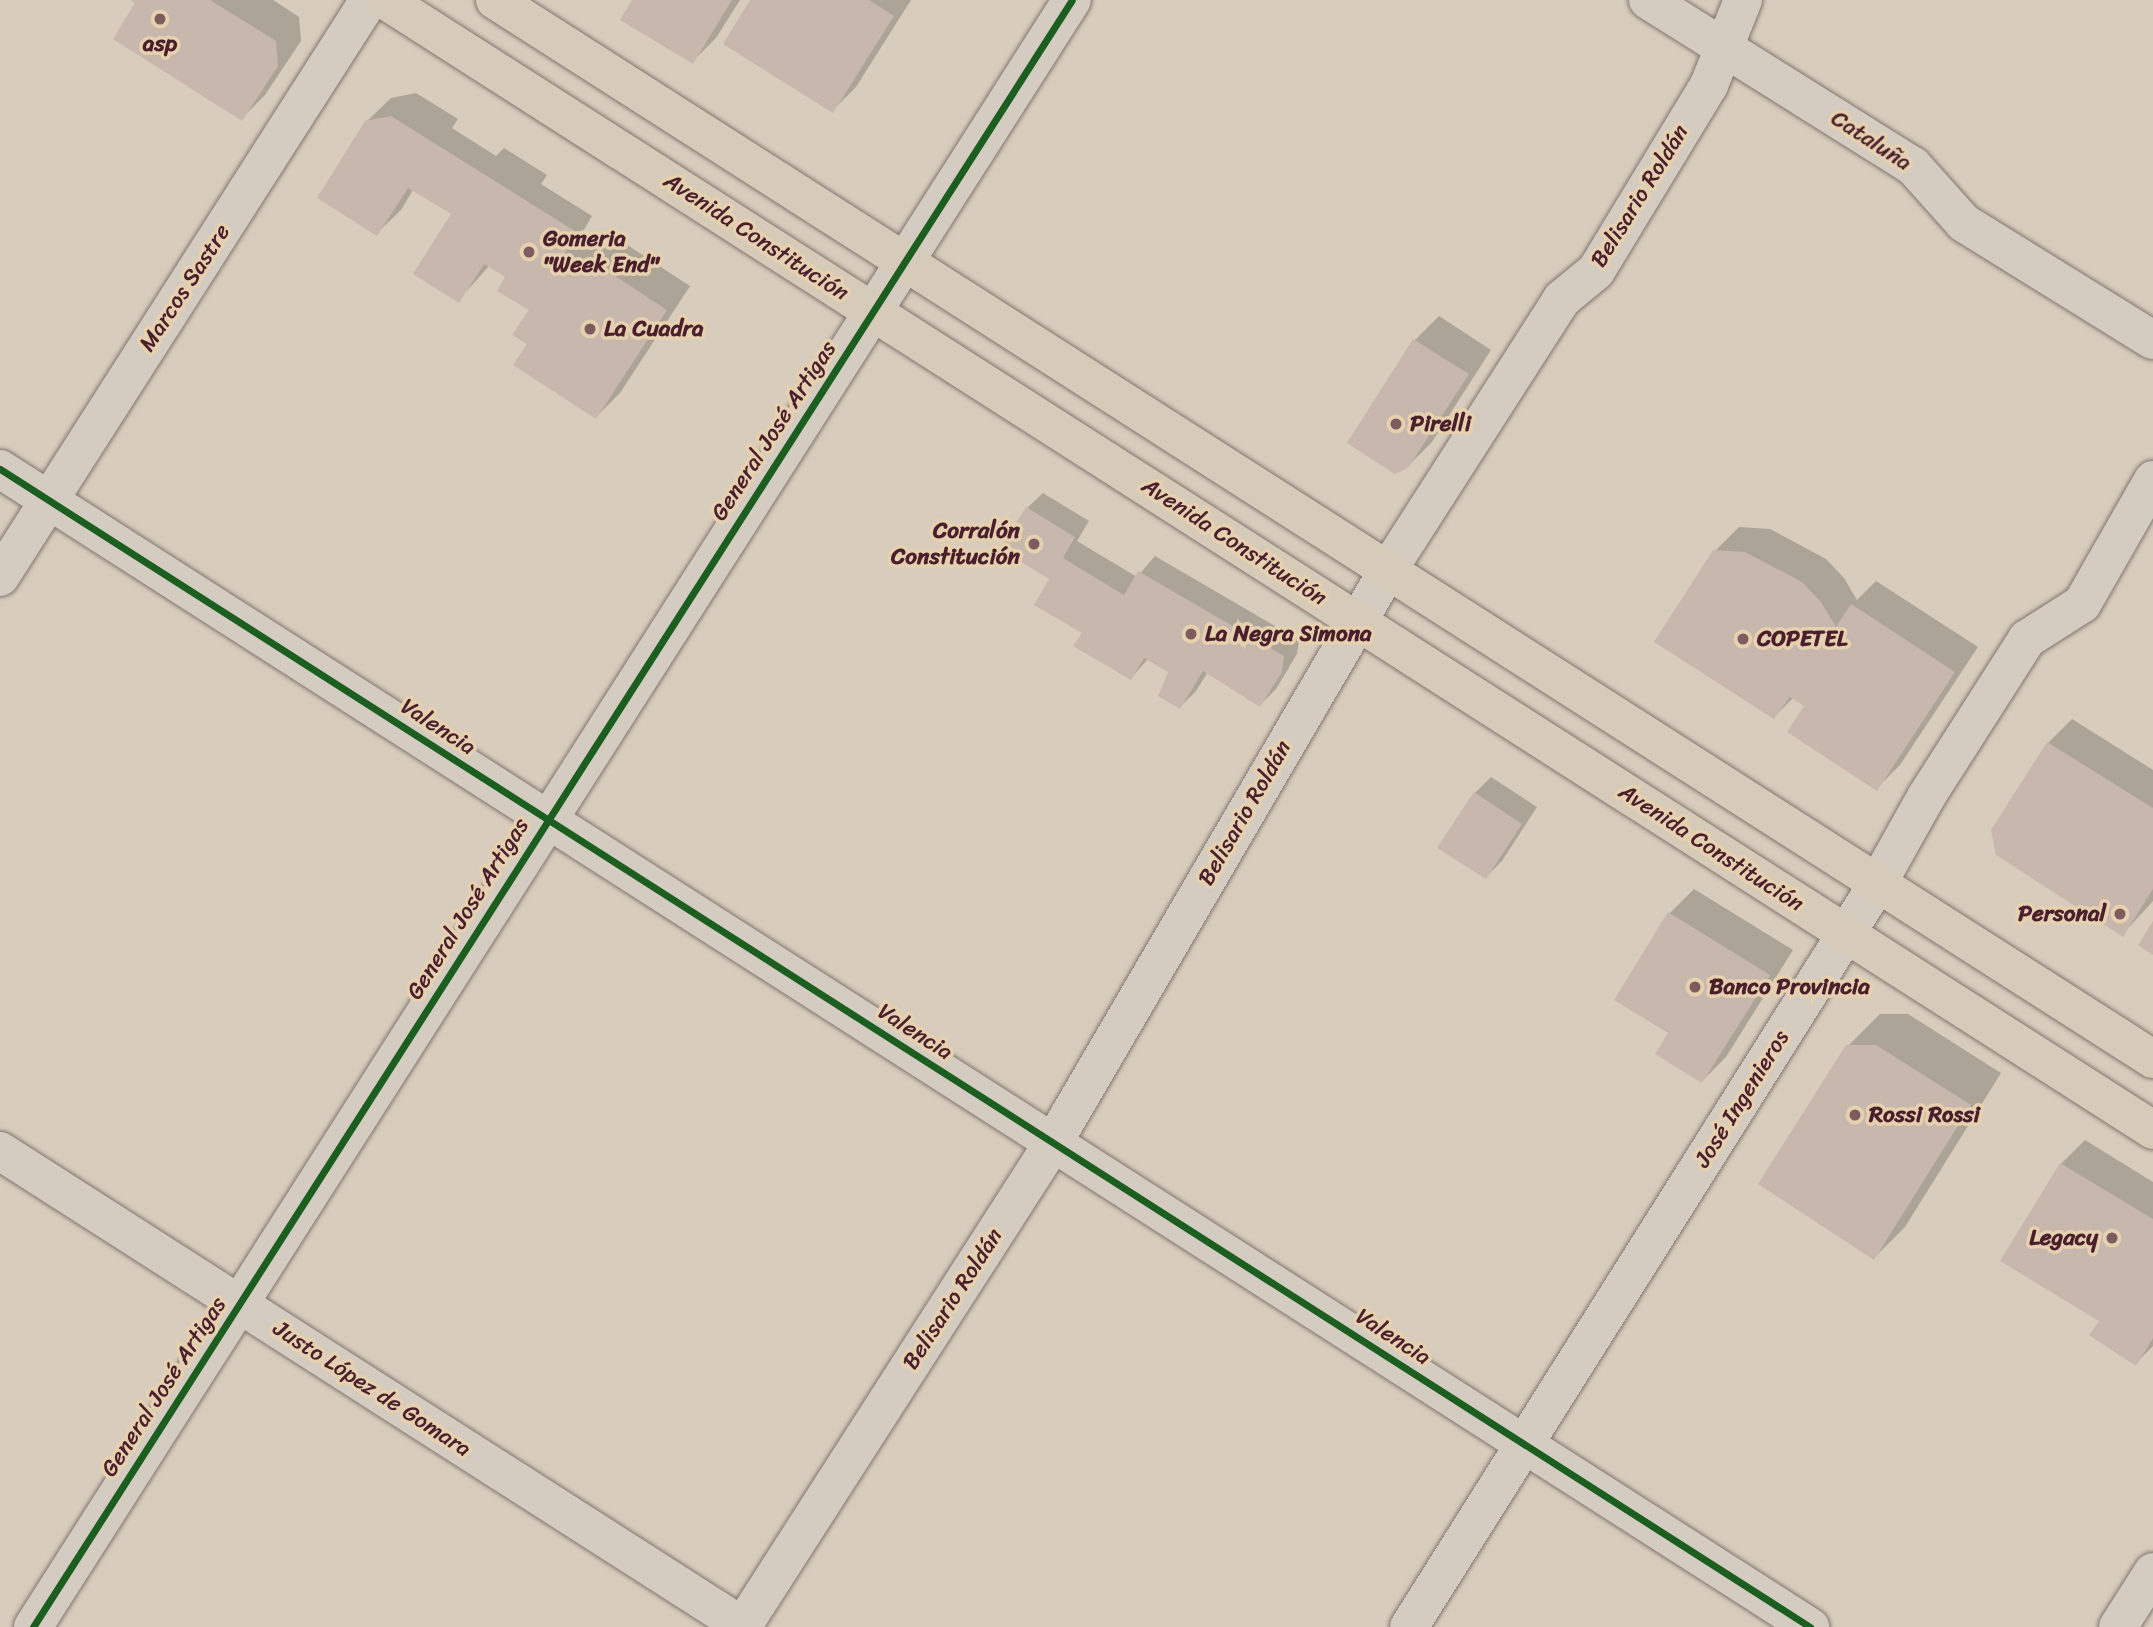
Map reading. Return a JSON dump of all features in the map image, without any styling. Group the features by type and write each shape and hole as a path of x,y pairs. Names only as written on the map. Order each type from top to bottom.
{"main road":[{"name":"Avenida Constitución","path":"385,0 2153,1130"},
{"path":"495,0 2153,1059"}],"street":[{"name":"Marcos Sastre","path":"0,577 369,0"},
{"name":"General José Artigas","path":"33,1627 1072,0"},
{"name":"Cataluña","path":"1648,0 1913,166 1964,223 2153,340"},
{"name":"Belisario Roldán","path":"743,1627 1053,1143 1388,570 1562,299 1596,271 1709,85 1743,0"},
{"name":"Valencia","path":"0,469 1811,1627"},
{"name":"José Ingenieros","path":"1409,1627 1878,883 1926,797 2027,639 2082,604 2153,480"},
{"name":"Justo López de Gomara","path":"0,1151 743,1627"},
{"path":"2118,1627 2153,1572"}],"building":[{"path":"130,0 210,0 276,41 278,66 242,121 113,39 135,3"},
{"path":"632,0 732,0 693,64 620,20"},
{"path":"750,0 869,0 894,16 833,113 723,44"},
{"path":"391,116 578,233 561,259 578,271 586,257 667,310 596,419 513,365 527,344 512,335 529,310 497,291 505,277 484,264 459,303 413,274 451,214 408,188 377,236 317,198 365,121"},
{"path":"1413,339 1469,374 1408,468 1395,474 1347,443"},
{"path":"1026,507 1075,537 1063,558 1124,595 1138,571 1284,656 1282,672 1260,707 1203,671 1180,709 1158,696 1168,672 1144,658 1131,680 1073,646 1082,633 1034,605 1049,579 1000,549"},
{"path":"1713,550 1745,552 1802,582 1821,602 1836,627 1851,604 1955,672 1877,791 1787,732 1804,706 1790,697 1774,719 1654,642"},
{"path":"2047,742 2153,808 2153,889 2123,937 1996,855 1991,830"},
{"path":"1474,792 1522,824 1486,879 1437,848"},
{"path":"1668,912 1770,975 1702,1083 1655,1054 1668,1033 1614,1000"},
{"path":"2153,921 2153,955 2138,945"},
{"path":"1846,1045 1876,1045 1971,1105 1874,1260 1758,1184"},
{"path":"2060,1163 2153,1219 2153,1338 2136,1366 2089,1335 2099,1321 2000,1261"}],"cycle path":[{"path":"33,1627 1072,0"},
{"path":"0,469 1810,1627"}],"place":[{"name":"asp","path":"160,19"},
{"name":"Gomeria \"Week End\"","path":"529,252"},
{"name":"La Cuadra","path":"590,329"},
{"name":"Pirelli","path":"1396,424"},
{"name":"Corralón Constitución","path":"1034,544"},
{"name":"La Negra Simona","path":"1191,634"},
{"name":"COPETEL","path":"1743,639"},
{"name":"Personal","path":"2120,914"},
{"name":"Banco Provincia","path":"1695,987"},
{"name":"Rossi Rossi","path":"1855,1115"},
{"name":"Legacy","path":"2112,1238"}]}
